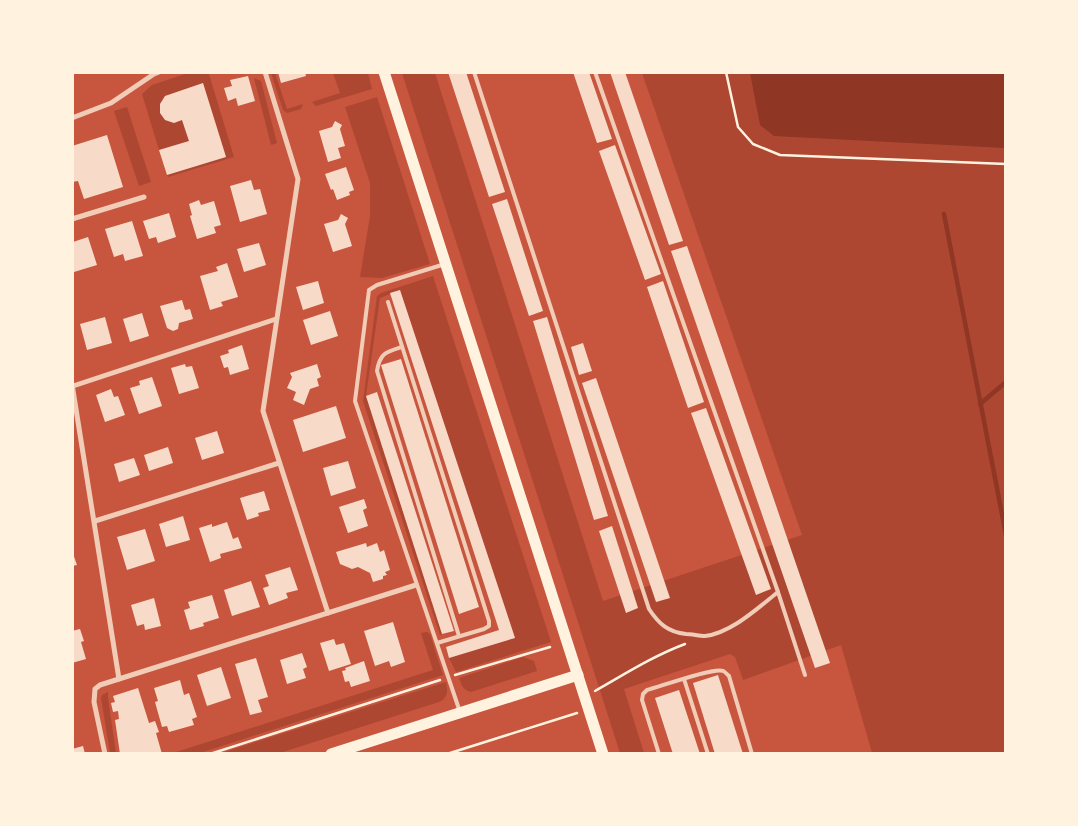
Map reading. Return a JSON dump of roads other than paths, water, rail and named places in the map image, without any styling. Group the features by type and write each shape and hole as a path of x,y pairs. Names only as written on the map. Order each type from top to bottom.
{"main road":[{"path":"384,72 602,754"},
{"path":"331,754 578,675"}],"street":[{"path":"72,118 111,103 159,72"},
{"path":"265,72 298,179 263,411 328,613"},
{"path":"72,219 144,197"},
{"path":"118,679 73,385 276,319"},
{"path":"95,521 279,464"},
{"path":"105,754 94,695 95,689 100,685 416,585"}],"lane":[{"path":"474,72 650,609 657,622 666,628 682,633 706,636 729,628 754,612 778,592"},
{"path":"594,72 778,592 805,674"},
{"path":"445,264 377,285 369,290 355,401 460,712"},
{"path":"388,302 489,621 489,626 484,629 438,643"},
{"path":"402,347 384,353 378,361 377,371 459,636"},
{"path":"659,754 642,700 643,694 647,690 717,670 723,671 729,676 752,754"},
{"path":"684,678 708,754"}],"waterway":[{"path":"944,214 1006,535"},
{"path":"980,404 1006,382"}]}
